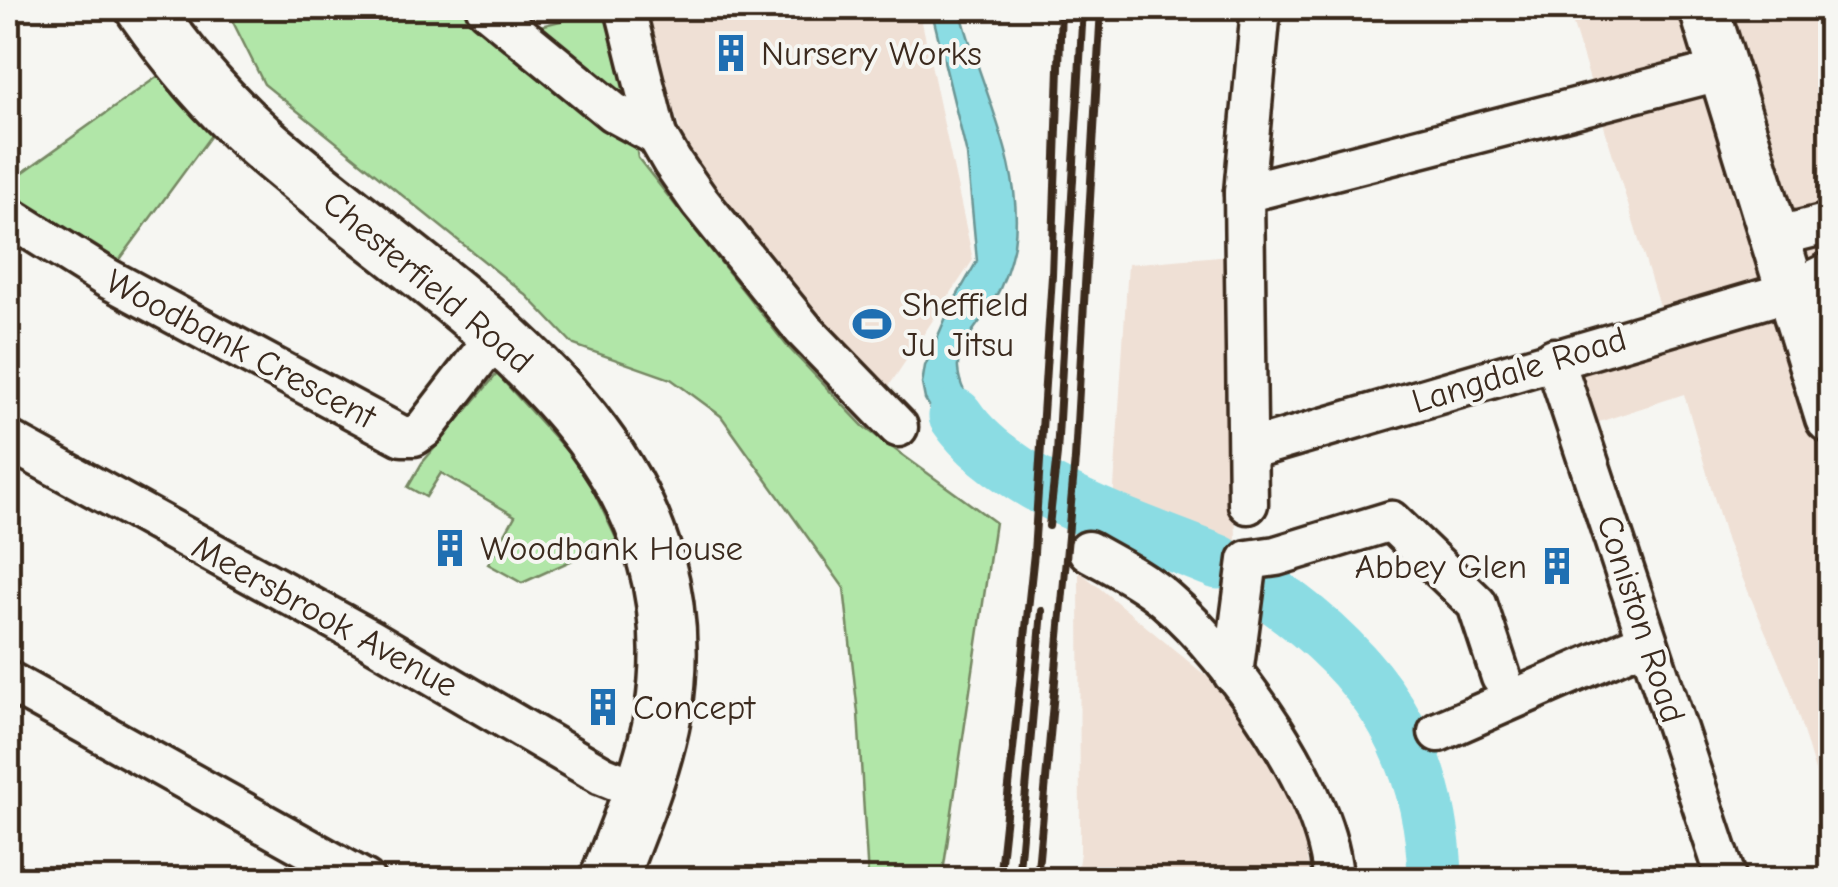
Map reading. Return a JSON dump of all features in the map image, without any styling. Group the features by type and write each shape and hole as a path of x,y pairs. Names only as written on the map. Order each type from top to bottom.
{"highway":[{"name":"Chesterfield Road","path":"144,8 188,68 241,124 498,333 599,442 626,486 646,529 664,600 668,643 662,715 642,792 608,880"}],"main road":[{"path":"1704,8 1774,237 1810,282 1830,418"}],"street":[{"path":"487,8 613,112 657,136"},
{"path":"625,8 657,136 700,202 802,329 898,427"},
{"path":"1248,504 1244,193 1261,8"},
{"path":"1244,193 1723,70"},
{"name":"Woodbank Crescent","path":"8,216 107,278 402,436 414,436 424,429 498,333"},
{"path":"1774,237 1830,223"},
{"name":"Langdale Road","path":"1248,450 1810,282"},
{"name":"Coniston Road","path":"1554,358 1727,880"},
{"name":"Meersbrook Avenue","path":"8,440 370,639 602,775 642,792"},
{"path":"1233,674 1248,560 1276,556 1391,521 1477,604 1501,677"},
{"path":"1088,551 1165,600 1233,674 1310,792 1326,834 1333,880"},
{"path":"1438,732 1647,641"},
{"path":"8,681 365,880"}],"shaded area":[{"path":"640,8 919,8 973,260 889,386 797,297 687,150"},
{"path":"1568,8 1830,8 1830,879 1824,800 1790,689 1727,542 1684,394 1578,429 1554,358 1665,326"},
{"path":"1231,255 1236,544 1216,550 1113,504 1128,264"},
{"path":"1079,571 1217,685 1266,751 1289,796 1304,839 1310,879 1076,880 1080,852"}],"green space":[{"path":"226,8 470,8 504,35 613,8 638,158 787,346 864,427 995,522 942,879 868,879 858,713 844,588 721,416 671,379 574,345 526,295 264,84"},
{"path":"171,67 212,134 118,262 8,198 8,183"},
{"path":"497,374 573,458 617,540 522,583 488,564 515,516 441,473 426,497 408,487 422,463"}],"water":[{"path":"931,8 960,8 1013,185 1016,215 1008,267 1000,289 958,360 960,381 970,401 1014,438 1010,486 966,455 938,421 925,399 922,384 925,366 950,308 977,261 967,155"}],"waterway":[{"path":"956,416 978,442 1039,486 1113,521 1218,562"},
{"path":"1267,591 1337,648 1390,713 1423,790 1432,833 1435,880"}],"railway":[{"path":"999,880 1034,553 1052,276 1061,8"},
{"path":"1049,526 1057,454 1083,8"},
{"path":"1037,880 1075,459 1101,8"},
{"path":"1018,880 1042,611"}],"place":[{"name":"Nursery Works","path":"731,53"},
{"name":"Sheffield Ju Jitsu","path":"872,324"},
{"name":"Woodbank House","path":"450,548"},
{"name":"Abbey Glen","path":"1557,566"},
{"name":"Concept","path":"603,707"}]}
